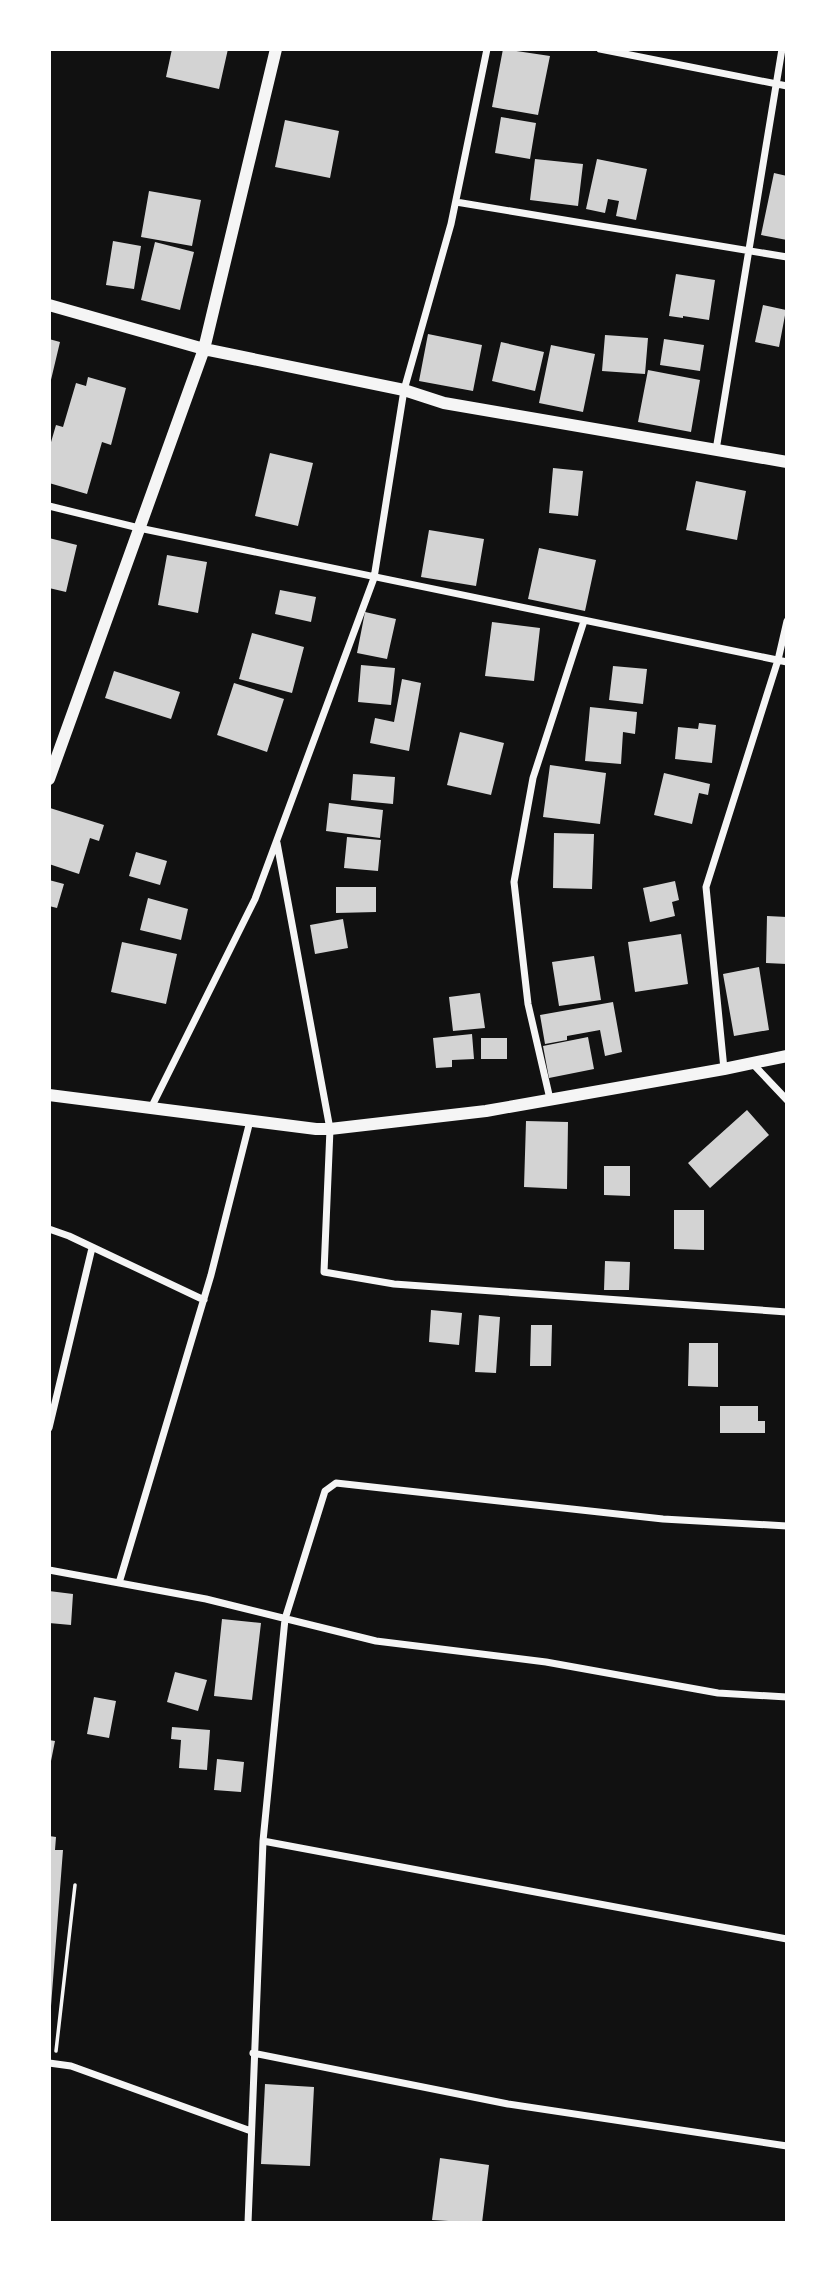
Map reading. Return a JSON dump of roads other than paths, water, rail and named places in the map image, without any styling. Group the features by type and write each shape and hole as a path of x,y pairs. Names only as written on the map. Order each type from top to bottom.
{"street":[{"path":"49,779 204,349 276,49"},
{"path":"151,1108 256,898 374,578 404,390 456,202 487,49"},
{"path":"600,49 787,86"},
{"path":"716,450 782,49"},
{"path":"456,202 787,257"},
{"path":"49,306 204,349 404,390 444,403 787,462"},
{"path":"49,506 374,578 787,662"},
{"path":"550,1099 528,1004 514,883 533,778 584,621"},
{"path":"724,1069 706,887 778,660 787,621"},
{"path":"276,842 330,1129 324,1272 394,1284 787,1312"},
{"path":"49,1095 330,1129 486,1111 787,1056"},
{"path":"752,1063 787,1100"},
{"path":"119,1583 204,1300 250,1121"},
{"path":"49,1229 204,1300"},
{"path":"49,1428 92,1248"},
{"path":"248,2223 263,1841 285,1619 325,1491 336,1483 663,1518 787,1526"},
{"path":"49,1570 206,1599 376,1641 546,1662 718,1693 787,1698"},
{"path":"263,1841 787,1939"},
{"path":"253,2053 508,2104 787,2146"},
{"path":"52,2063 71,2066 251,2131"}]}
